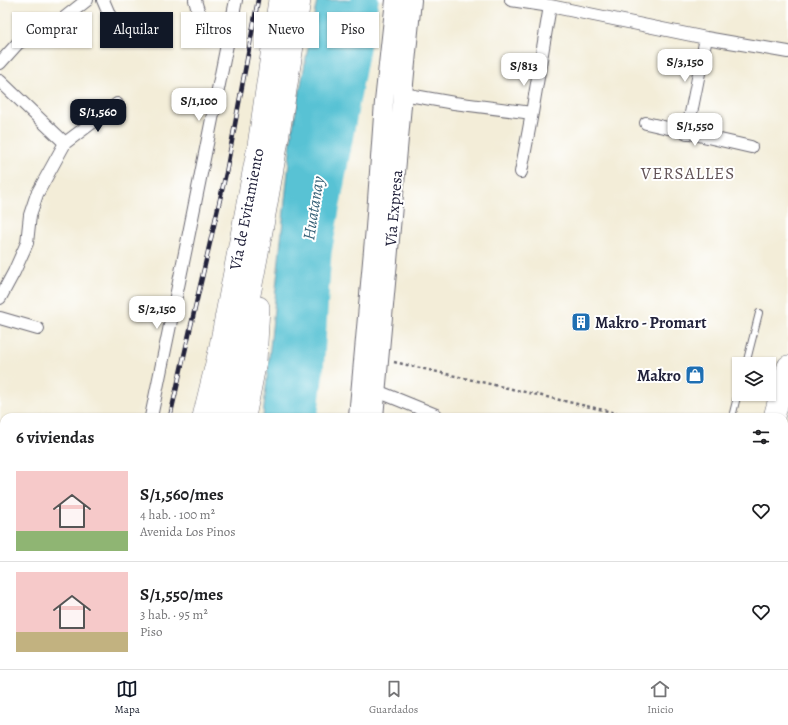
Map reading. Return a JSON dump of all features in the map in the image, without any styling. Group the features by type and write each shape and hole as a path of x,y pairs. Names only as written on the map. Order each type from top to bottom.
{"highway":[{"name":"Vía de Evitamiento","path":"204,413 219,350 258,146 279,0"},
{"name":"Vía de Evitamiento","path":"225,413 237,362 274,170 300,0"},
{"path":"246,413 256,361 262,235"},
{"path":"775,413 788,366"}],"main road":[{"name":"Vía Expresa","path":"358,413 394,0"},
{"name":"Vía Expresa","path":"374,413 412,0"}],"street":[{"path":"0,63 18,43 58,23 87,0"},
{"path":"103,0 108,12"},
{"path":"194,0 198,12"},
{"path":"233,12 236,0"},
{"path":"511,0 550,6 706,38 788,52"},
{"path":"521,172 550,6"},
{"path":"687,133 706,38"},
{"path":"152,413 225,48"},
{"path":"0,81 65,143"},
{"path":"403,94 454,103 532,113"},
{"path":"0,298 14,272 27,242 30,216 37,194 65,143 117,104"},
{"path":"646,123 751,147"},
{"path":"0,318 38,329"},
{"path":"377,391 432,413"}],"lane":[{"path":"748,357 759,313"},
{"path":"733,413 736,401"}],"path":[{"path":"380,359 616,413"}],"water":[{"name":"Huatanay","path":"317,0 365,0 363,12 327,12 327,48 356,48 318,252 310,371 305,413 263,413 292,132 308,48 319,48 319,12 315,12"}],"waterway":[{"name":"Huatanay","path":"305,413 310,371 318,252 365,0"}],"railway":[{"path":"171,413 226,173 258,0"}],"place":[{"name":"Makro - Promart","path":"581,322"},
{"name":"Makro","path":"695,375"}],"district":[{"name":"VERSALLES","path":"688,173"}]}
